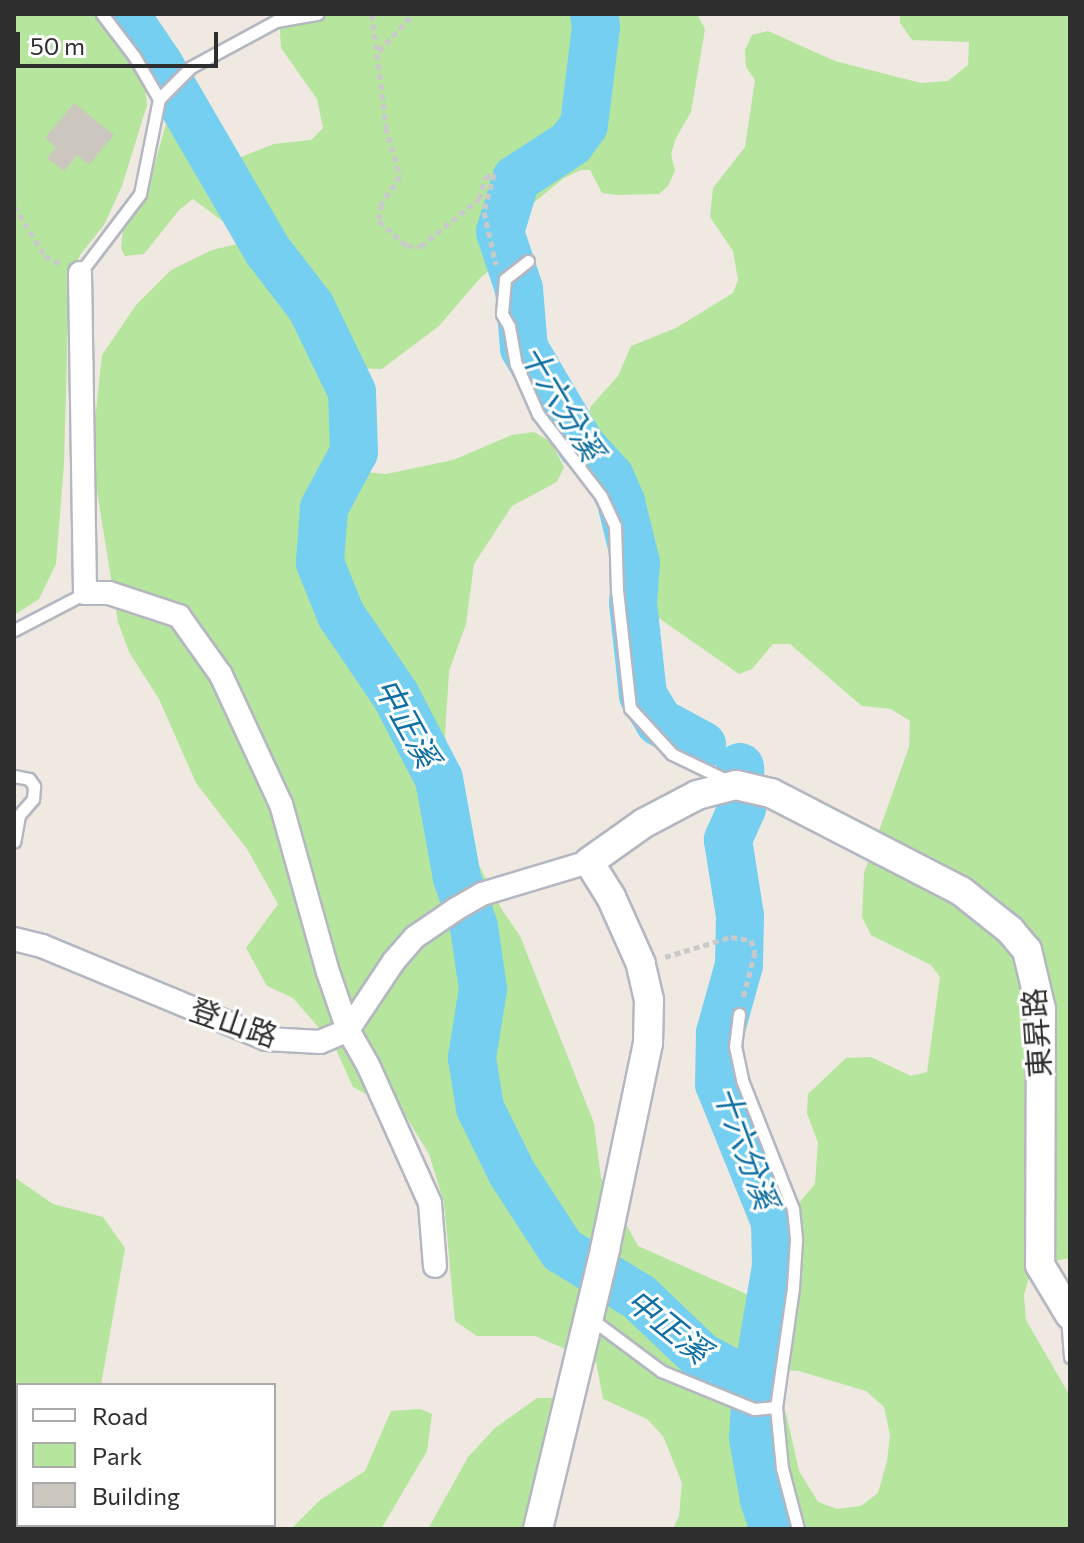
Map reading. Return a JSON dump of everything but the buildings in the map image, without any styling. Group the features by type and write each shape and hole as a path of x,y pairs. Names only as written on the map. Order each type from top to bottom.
{"street":[{"path":"80,273 85,593 109,593 179,616 221,675 281,804 348,1030 368,1065 430,1203 435,1266"},
{"path":"348,1030 408,945 456,909 482,894 589,862 657,816 697,795 736,785"},
{"name":"東昇路","path":"736,785 771,793 961,891 1010,930 1027,950 1041,1009 1040,1265 1069,1313"},
{"path":"538,1529 590,1318 648,1043 649,1000 641,964 611,897 589,862"},
{"name":"登山路","path":"14,939 42,946 266,1039 320,1042 348,1030"}],"lane":[{"path":"102,14 134,56 159,99"},
{"path":"80,273 140,194 159,99 191,67 276,21 317,14"},
{"path":"528,261 505,279 502,314 509,326 516,364 527,394 538,414 601,496 615,526 617,590 630,708 672,754 736,785"},
{"path":"14,630 85,593"},
{"path":"14,776 29,779 34,786 33,799 19,815 14,842"},
{"path":"739,1014 735,1046 742,1080 793,1209 796,1240 793,1288 776,1407 782,1468 798,1529"},
{"path":"1069,1313 1070,1357"},
{"path":"590,1318 661,1371 754,1409 776,1407"}],"path":[{"path":"372,14 386,127 400,176 381,204 379,221 407,246 421,246 471,207 479,199 485,178 495,173 484,212 494,264 505,279"},
{"path":"378,52 413,14"},
{"path":"14,130 14,206 45,256 80,273"},
{"path":"641,964 731,937 751,940 755,952 739,1014"}],"green space":[{"path":"14,14 96,14 145,86 147,105 122,186 104,225 80,255 69,284 64,464 56,564 39,599 14,615"},
{"path":"279,14 697,14 705,29 691,112 671,154 675,171 668,186 659,194 616,195 602,193 590,170 581,170 564,178 522,212 516,234 518,251 482,276 439,326 382,369 354,368 373,414 362,454 365,472 386,474 453,460 512,435 534,432 551,442 564,467 557,482 512,506 474,564 466,624 449,671 445,736 466,840 501,908 520,936 594,1123 601,1178 638,1246 762,1301 792,1211 815,1184 818,1143 807,1113 808,1094 846,1058 871,1057 911,1076 927,1072 940,977 931,965 871,935 862,917 864,873 909,747 910,721 891,709 862,706 790,644 773,644 752,669 739,674 653,614 646,557 627,475 587,419 591,406 618,376 631,346 676,328 733,293 738,280 733,251 710,217 713,188 745,147 755,80 746,67 745,50 752,35 768,31 835,61 921,83 948,81 968,65 969,42 912,40 900,23 900,14 1070,14 1070,1258 1049,1262 1029,1277 1024,1295 1026,1320 1070,1396 1070,1529 673,1529 679,1516 682,1483 663,1436 647,1419 603,1399 596,1362 535,1336 477,1336 455,1321 444,1203 429,1154 405,1115 353,1087 334,1045 293,998 267,986 246,948 278,904 247,849 196,783 159,699 129,652 118,622 96,485 95,420 102,355 136,305 171,270 212,250 241,243 237,232 193,199 179,210 144,254 125,256 121,249 123,230 145,198 166,124 178,112 213,168 274,144 311,140 323,128 317,99 281,48","holes":["769,1369 799,1371 866,1391 884,1407 890,1435 887,1461 878,1493 861,1506 837,1509 818,1502 799,1471 786,1413 766,1411"]},
{"path":"14,1177 53,1204 103,1217 125,1248 101,1383 16,1383 14,1464"},
{"path":"537,1398 554,1398 554,1408 524,1529 428,1529 468,1457 495,1428"},
{"path":"420,1409 432,1414 427,1451 381,1529 291,1529 320,1500 365,1471 391,1411"}],"waterway":[{"name":"中正溪","path":"125,14 159,64 268,251 311,307 352,392 354,452 324,508 320,563 341,615 396,696 439,779 457,878 474,927 483,989 472,1058 480,1108 512,1173 562,1250 639,1297 701,1356 756,1386"},
{"name":"十六分溪","path":"594,14 596,27 584,125 571,143 516,179 500,232 519,289 524,348 581,445 610,477 621,502 636,563 633,603 643,695 659,722 702,745"},
{"name":"十六分溪","path":"740,767 742,808 728,840 740,916 739,965 720,1033 719,1084 775,1222 776,1266 756,1386 753,1438 764,1500 774,1529"}]}
